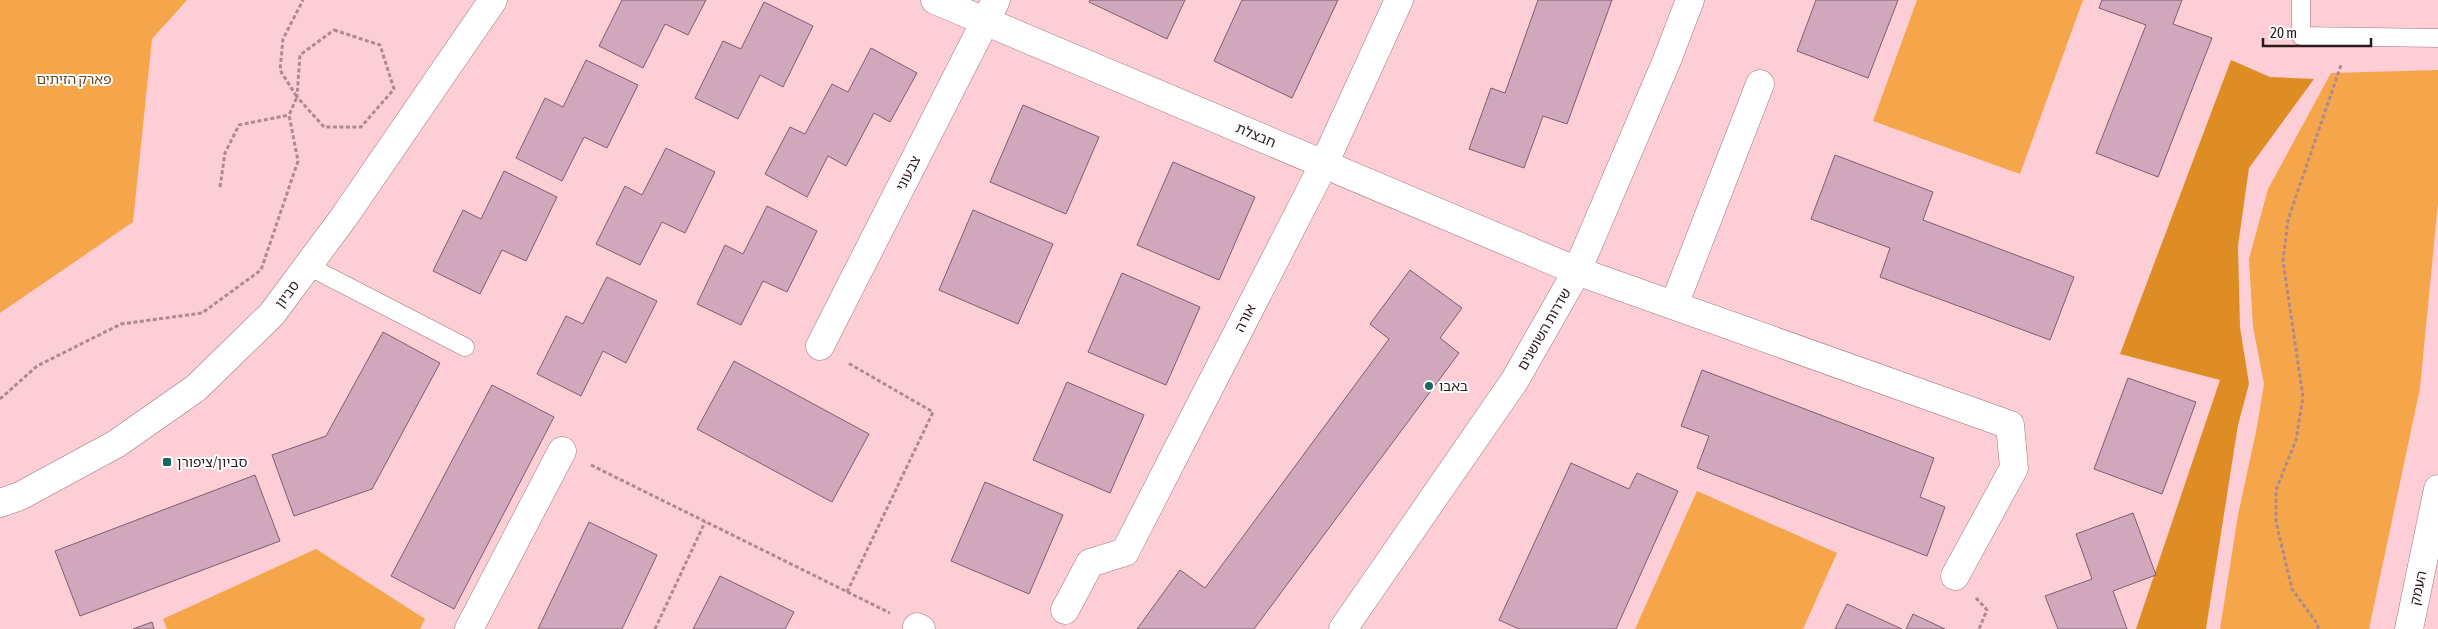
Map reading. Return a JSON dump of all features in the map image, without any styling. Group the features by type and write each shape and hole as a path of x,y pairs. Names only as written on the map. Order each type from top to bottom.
{"street":[{"name":"סביון","path":"0,502 20,496 116,444 196,388 272,314 308,266 494,0"},
{"name":"חבצלת","path":"935,0 991,11 1324,164 1577,271 2010,425 2014,468 1955,576"},
{"name":"אורה","path":"1065,610 1090,563 1125,552 1324,164 1399,0"},
{"name":"שדרות השושנים","path":"1343,629 1515,380 1577,271 1667,60 1690,0"},
{"name":"צבעוני","path":"820,346 991,11"},
{"path":"1674,305 1760,84"},
{"path":"469,629 562,451"},
{"name":"העמק","path":"2409,629 2438,489"}],"lane":[{"path":"2301,0 2301,36 2438,38"},
{"path":"308,266 465,347"}],"path":[{"path":"0,399 37,366 121,324 202,313 261,270 298,161 288,115 297,97 300,55 334,30 380,45 394,89 361,127 324,127 297,97 280,70 283,39 303,0"},
{"path":"2318,629 2318,625 2292,589 2276,522 2276,490 2296,440 2303,397 2283,260 2288,220 2351,37"},
{"path":"220,187 225,153 240,125 288,115"},
{"path":"820,346 933,412 847,592"},
{"path":"562,451 919,628"},
{"path":"655,629 705,522"}],"green space":[{"name":"פארק הזיתים","path":"0,0 187,0 152,39 133,222 0,313"},
{"path":"1917,0 2083,0 2020,174 1873,121"},
{"path":"2438,70 2438,203 2420,388 2369,629 2220,629 2238,515 2257,427 2264,384 2253,327 2249,259 2268,189 2331,73"},
{"path":"1697,491 1837,553 1803,629 1635,629"},
{"path":"316,549 425,619 420,629 167,629 163,619"}],"shaded area":[{"path":"2231,60 2270,77 2314,79 2249,168 2238,246 2240,327 2249,384 2238,425 2206,629 2136,629 2220,380 2120,354"}],"building":[{"path":"622,0 706,0 688,35 665,24 643,68 599,46"},
{"path":"1090,0 1185,0 1167,39 1089,2"},
{"path":"1242,0 1338,0 1292,98 1214,61"},
{"path":"1538,0 1612,0 1567,124 1543,116 1524,168 1469,149 1491,88 1505,93"},
{"path":"1816,0 1898,0 1868,78 1797,51"},
{"path":"2102,0 2182,0 2173,24 2212,38 2158,177 2096,153 2146,25 2099,8"},
{"path":"764,2 813,26 783,87 760,75 738,119 695,98 723,41 741,49"},
{"path":"871,48 917,73 890,122 874,113 846,166 828,156 807,197 765,174 790,127 805,134 832,84 848,92"},
{"path":"586,60 638,85 607,148 584,137 562,181 516,158 545,98 563,107"},
{"path":"1023,105 1099,137 1066,214 990,182"},
{"path":"666,148 715,172 685,233 662,222 640,265 596,244 625,186 642,195"},
{"path":"1835,155 1933,192 1923,220 2074,277 2050,340 1880,277 1890,248 1811,219"},
{"path":"1173,162 1255,197 1219,280 1137,245"},
{"path":"504,171 557,197 526,261 502,250 480,294 433,271 463,210 481,219"},
{"path":"767,206 817,231 787,292 763,281 741,325 697,304 725,245 743,254"},
{"path":"973,210 1053,244 1018,324 939,290"},
{"path":"1410,270 1462,308 1440,338 1459,353 1254,629 1137,629 1180,570 1205,588 1389,339 1370,324"},
{"path":"1122,273 1200,307 1166,385 1088,352"},
{"path":"607,277 657,301 626,363 603,351 581,396 537,374 566,316 583,324"},
{"path":"383,332 440,363 372,489 294,516 272,455 326,436"},
{"path":"734,361 869,434 832,502 697,429"},
{"path":"1702,370 1934,458 1920,497 1945,507 1927,556 1697,468 1709,436 1681,426"},
{"path":"2128,378 2196,402 2162,494 2094,469"},
{"path":"1067,382 1144,415 1110,493 1033,460"},
{"path":"492,385 554,417 454,609 391,576"},
{"path":"1571,463 1629,489 1637,473 1678,491 1616,629 1519,629 1499,620"},
{"path":"255,475 280,541 80,616 55,551"},
{"path":"985,482 1063,515 1029,594 951,561"},
{"path":"2133,513 2156,575 2113,591 2127,629 2058,629 2045,596 2092,579 2076,534"},
{"path":"589,522 657,555 622,629 538,629"},
{"path":"720,576 794,612 785,629 693,629"},
{"path":"1847,604 1902,629 1835,629"},
{"path":"1913,614 1945,629 1906,629"},
{"path":"152,622 154,629 133,629"}],"place":[{"name":"באבו","path":"1429,386"},
{"name":"סביון/ציפורן","path":"167,462"}]}
